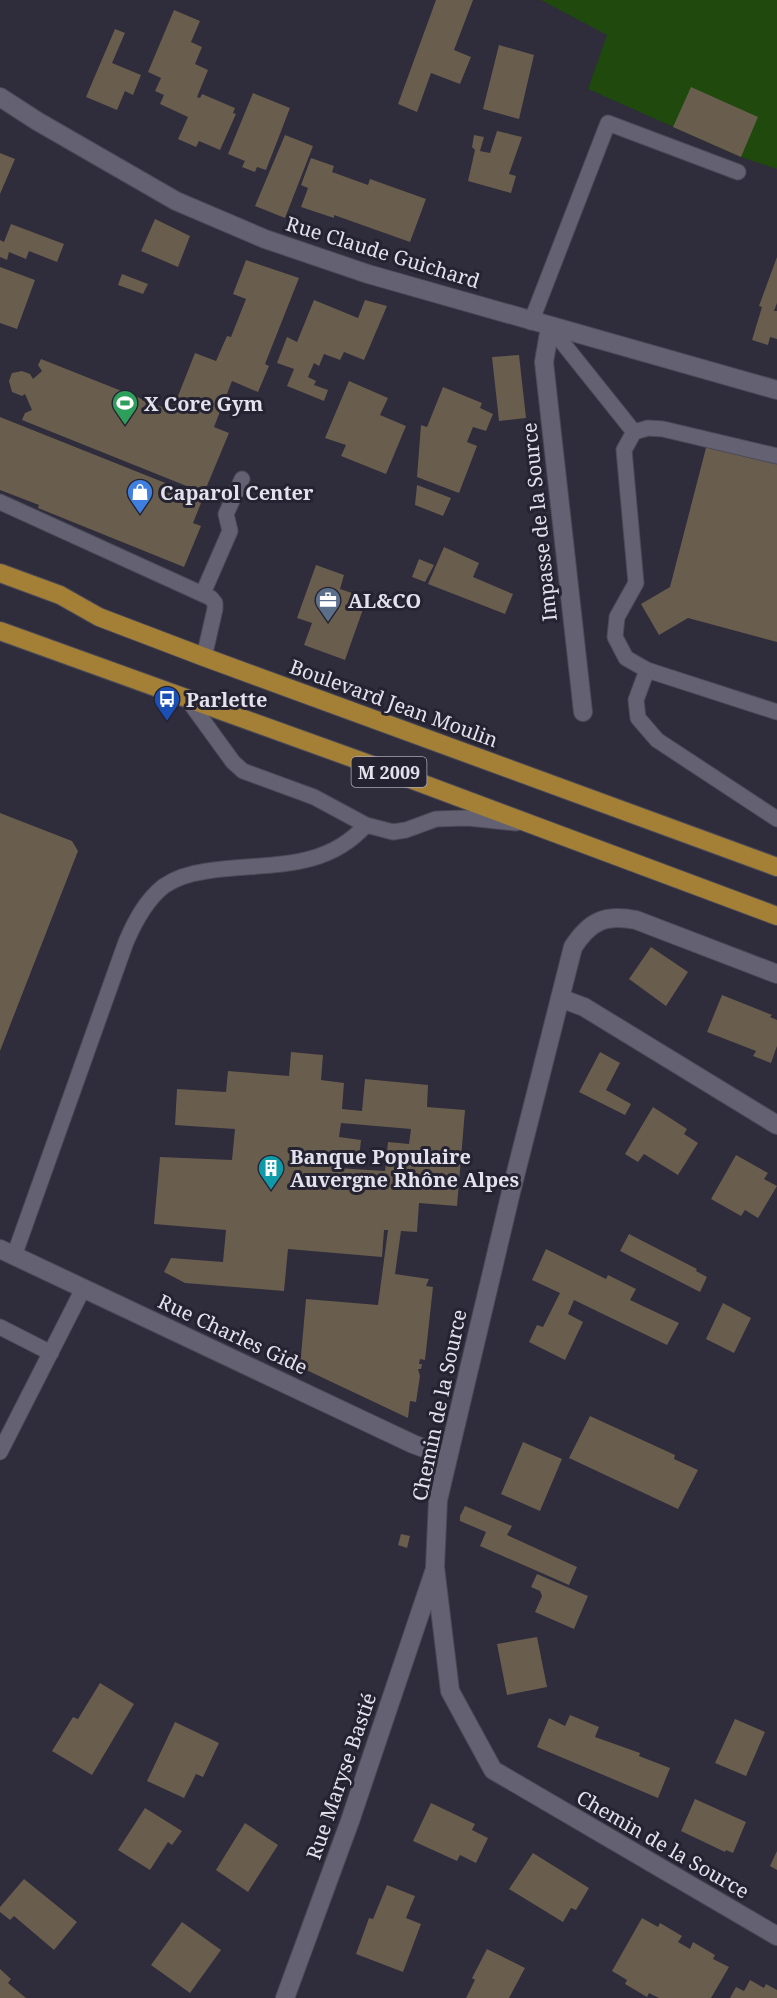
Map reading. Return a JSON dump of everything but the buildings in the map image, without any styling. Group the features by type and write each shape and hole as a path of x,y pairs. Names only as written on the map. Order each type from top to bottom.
{"main road":[{"name":"Boulevard Jean Moulin","path":"0,573 60,595 99,618 777,867"},
{"name":"M 2009","path":"0,631 777,916"}],"street":[{"name":"Rue Claude Guichard","path":"0,97 37,121 176,201 265,239 368,274 777,390"},
{"name":"Impasse de la Source","path":"550,327 544,362 583,712"},
{"name":"Chemin de la Source","path":"777,974 636,920 619,916 603,919 582,932 573,947 511,1192 438,1500 435,1567 450,1691 493,1770 777,1936"},
{"path":"560,998 584,1007 777,1125"},
{"name":"Rue Charles Gide","path":"7,1253 413,1444 448,1456"},
{"name":"Rue Maryse Bastié","path":"285,1998 350,1821 435,1567"}],"lane":[{"path":"531,322 608,123 738,172"},
{"path":"550,327 634,432"},
{"path":"777,456 663,429 648,428 634,432 624,450 636,583 617,617 615,637 626,658 647,670 777,712"},
{"path":"203,593 230,531 226,514 242,479"},
{"path":"0,502 203,593 215,603 204,657"},
{"path":"647,670 636,700 638,718 657,740 777,819"},
{"path":"188,700 233,762 243,771 314,797 366,825 393,832 406,830 436,819 468,818 534,825"},
{"path":"7,1253 126,942 136,921 152,897 166,884 191,873 280,865 313,859 340,848 356,837 366,825"},
{"path":"0,1452 83,1289"},
{"path":"0,1327 51,1353"}],"green space":[{"path":"541,0 777,0 777,169 741,157 588,89 607,35"}],"place":[{"name":"X Core Gym","path":"125,426"},
{"name":"Caparol Center","path":"140,515"},
{"name":"AL&CO","path":"328,623"},
{"name":"Parlette","path":"167,722"},
{"name":"Banque Populaire Auvergne Rhône Alpes","path":"271,1191"}]}
